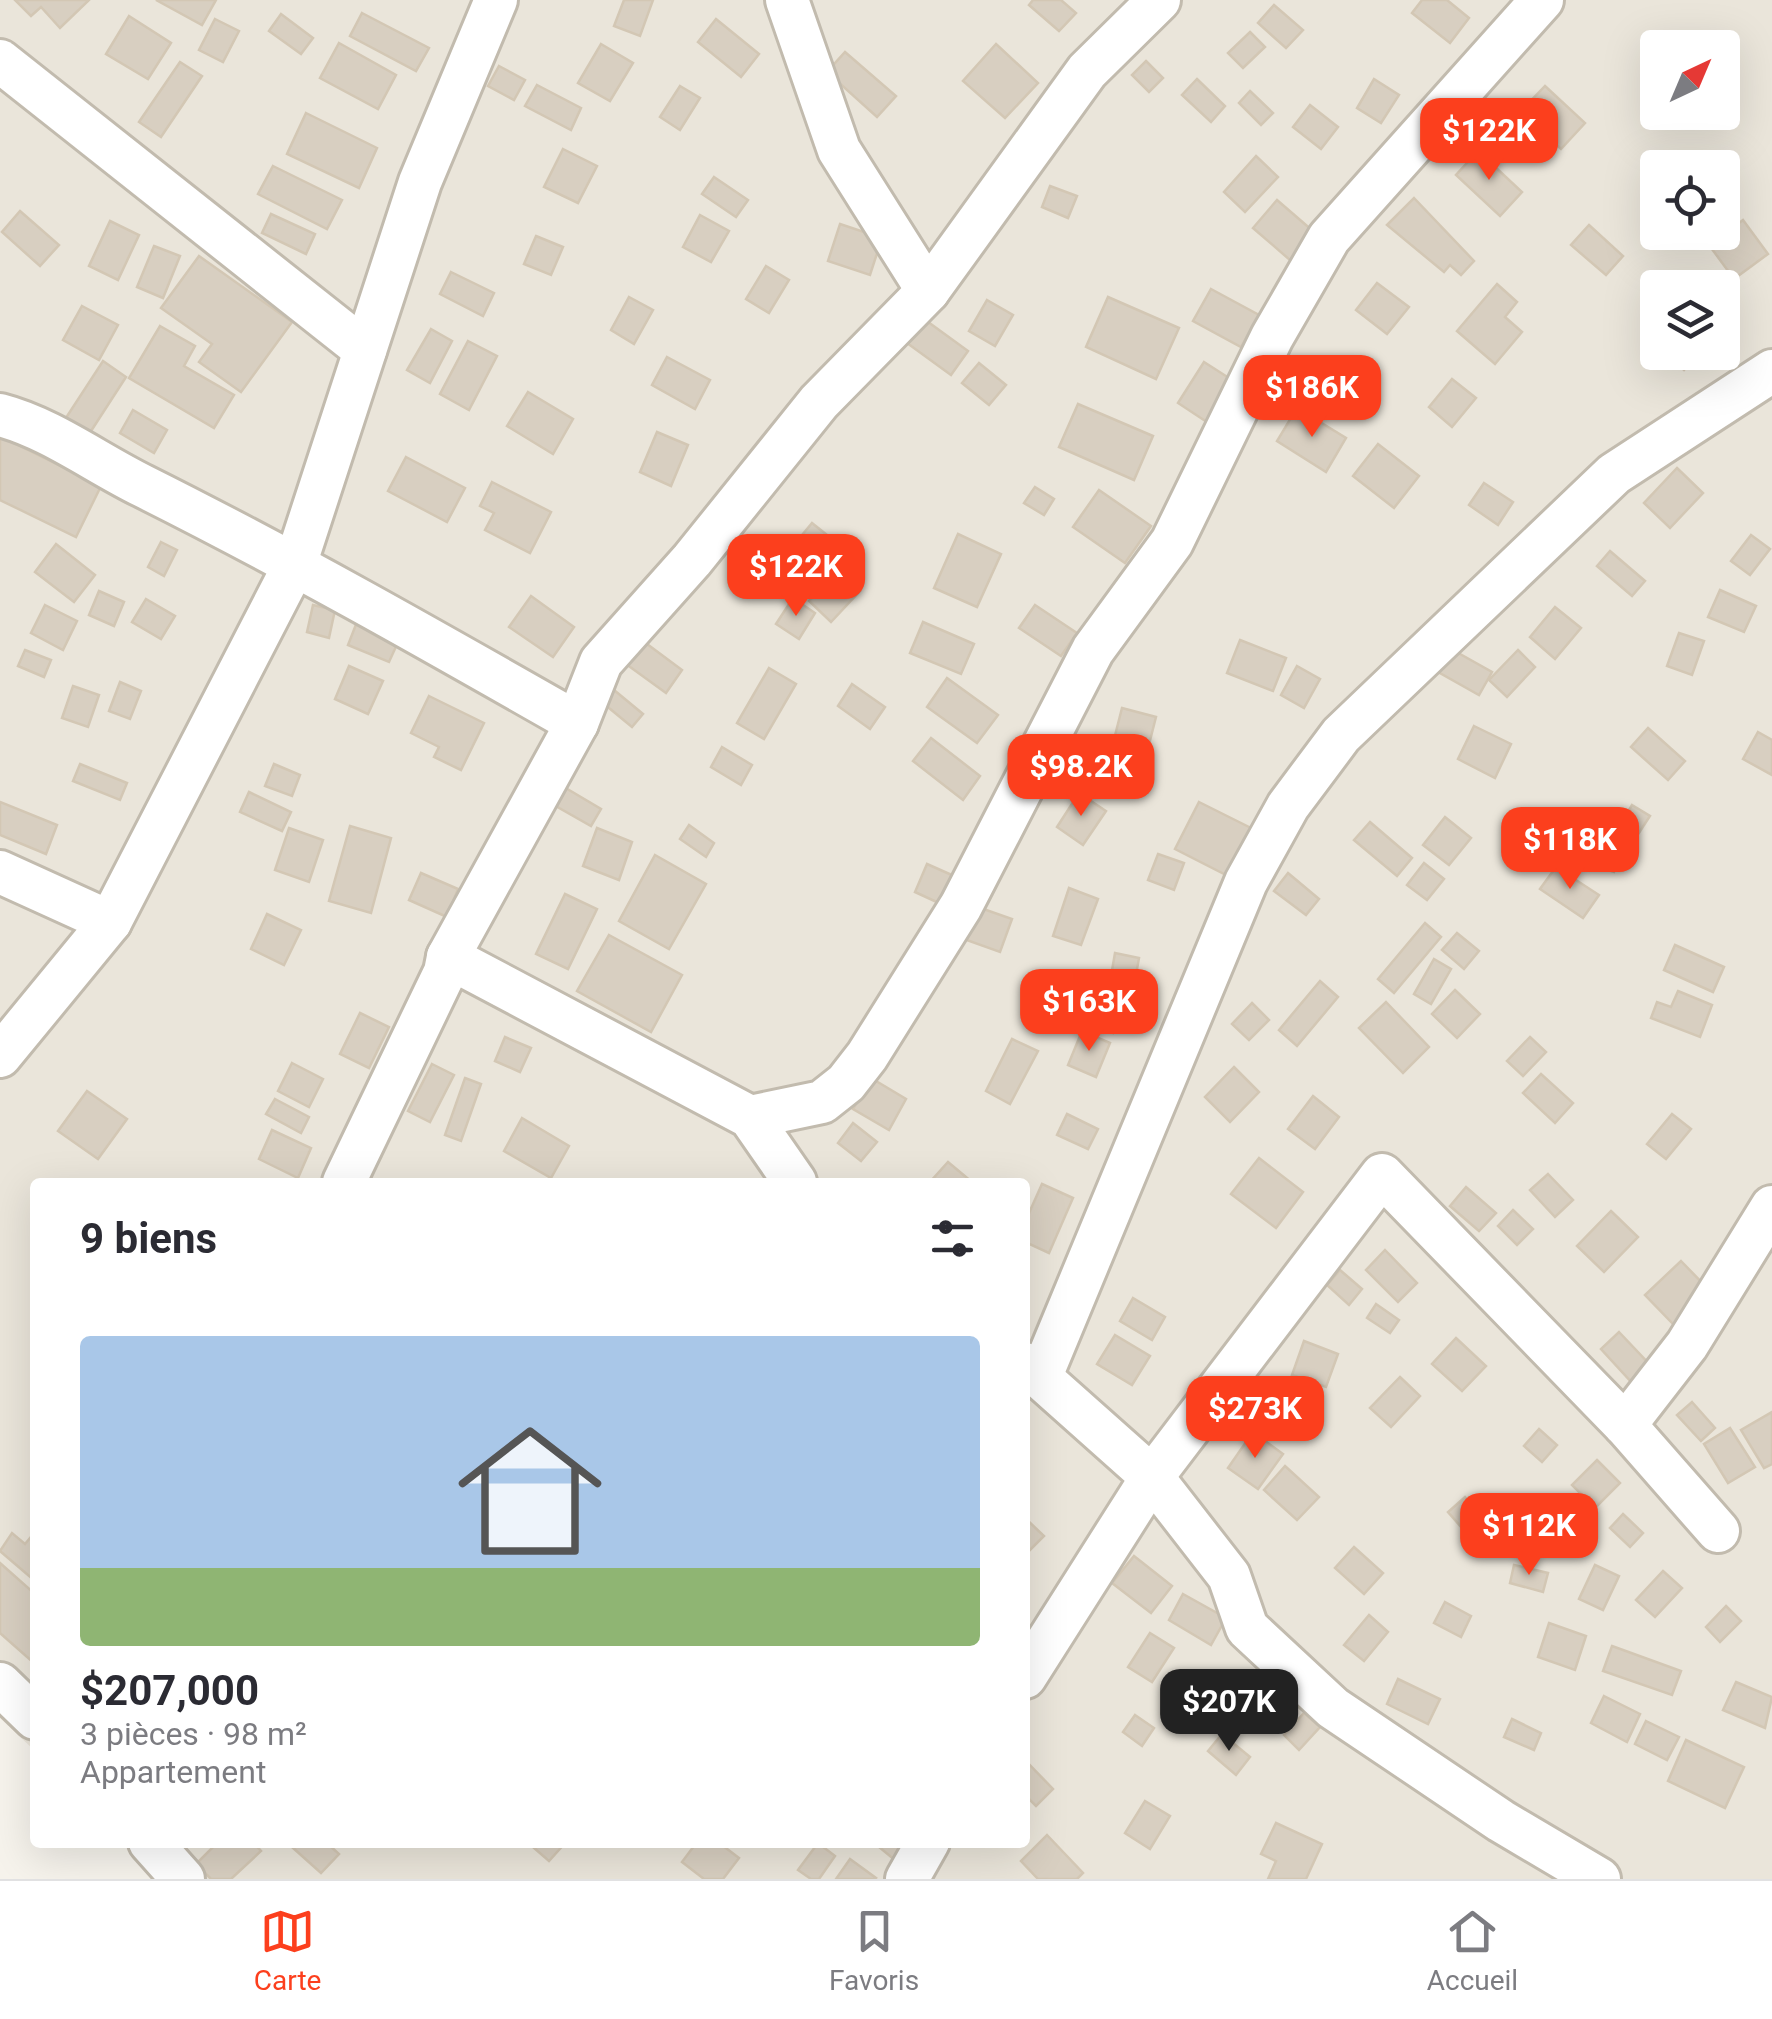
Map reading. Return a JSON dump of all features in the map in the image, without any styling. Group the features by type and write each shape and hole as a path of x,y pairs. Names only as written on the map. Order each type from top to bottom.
{"street":[{"path":"787,0 838,150 928,290"},
{"path":"346,1178 445,972 448,957 577,723 600,662 692,560 819,402 928,290 1087,72 1159,0"},
{"path":"750,1117 822,1102 846,1083 867,1056 961,906 1093,650 1172,542 1272,337 1329,238 1542,0"},
{"path":"0,1056 110,922 296,562 420,182 484,8"},
{"path":"0,61 365,350"},
{"path":"1598,1879 1501,1822 1333,1708 1248,1628 1229,1576 1152,1478 1033,1370 1246,882 1288,806 1341,734 1614,474 1772,370"},
{"path":"0,416 24,422 80,455 296,562 577,723"},
{"path":"0,872 110,922"},
{"path":"448,957 750,1117 792,1178"},
{"path":"1030,1669 1152,1478 1382,1175 1625,1425 1718,1530"},
{"path":"1625,1425 1687,1345 1772,1207"},
{"path":"0,1684 30,1713"},
{"path":"155,1848 182,1879"},
{"path":"907,1879 925,1848"}],"shaded area":[{"path":"0,0 1772,0 1772,1879 171,1879 137,1848 1030,1848 1030,1178 30,1178 30,1746 0,1718"}],"building":[{"path":"15,0 89,0 60,28 41,7 31,16"},
{"path":"156,0 216,0 202,25"},
{"path":"624,0 653,0 640,36 614,26"},
{"path":"1033,0 1061,0 1076,13 1059,31 1029,5"},
{"path":"1422,0 1447,0 1469,18 1450,43 1412,13"},
{"path":"1274,5 1303,30 1286,48 1258,23"},
{"path":"362,13 429,48 416,71 350,36"},
{"path":"281,14 313,38 301,54 269,31"},
{"path":"129,16 171,43 148,79 106,54"},
{"path":"215,19 239,31 223,62 199,50"},
{"path":"716,19 759,54 741,77 698,42"},
{"path":"1250,32 1265,47 1243,68 1228,53"},
{"path":"339,43 396,75 378,109 320,78"},
{"path":"601,44 633,63 610,101 578,83"},
{"path":"996,44 1038,83 1005,118 963,81"},
{"path":"845,52 896,96 877,117 827,72"},
{"path":"1146,61 1163,78 1149,92 1132,75"},
{"path":"180,62 202,76 161,137 139,122"},
{"path":"499,66 525,80 514,100 488,86"},
{"path":"1197,79 1225,106 1211,122 1182,95"},
{"path":"1374,79 1399,95 1381,123 1357,108"},
{"path":"537,85 581,108 571,130 525,106"},
{"path":"680,86 700,98 680,130 660,117"},
{"path":"1545,86 1585,123 1561,149 1521,111"},
{"path":"1250,91 1273,113 1261,125 1239,103"},
{"path":"1310,105 1338,127 1321,149 1293,127"},
{"path":"306,113 377,148 359,188 287,154"},
{"path":"563,149 597,166 578,203 544,187"},
{"path":"1478,151 1522,192 1500,216 1456,175"},
{"path":"1256,156 1278,177 1245,212 1224,192"},
{"path":"273,166 342,200 327,229 258,194"},
{"path":"714,177 748,200 736,217 702,194"},
{"path":"1050,186 1077,196 1068,218 1042,207"},
{"path":"1414,198 1474,261 1461,275 1450,265 1444,272 1387,225"},
{"path":"1277,200 1314,232 1290,260 1253,228"},
{"path":"20,211 59,245 40,266 2,232"},
{"path":"271,214 315,234 306,254 262,233"},
{"path":"700,215 729,231 711,262 683,247"},
{"path":"1743,220 1768,254 1740,275 1740,270 1727,270 1713,250 1740,250"},
{"path":"110,221 139,235 118,280 89,266"},
{"path":"840,224 882,238 870,275 828,261"},
{"path":"1589,225 1623,256 1606,275 1571,245"},
{"path":"536,236 563,247 551,275 524,264"},
{"path":"154,246 180,256 163,298 137,287"},
{"path":"199,256 292,322 241,392 199,362 212,344 161,308"},
{"path":"766,266 789,280 769,313 746,299"},
{"path":"451,272 494,293 483,316 440,294"},
{"path":"1377,283 1409,307 1387,334 1356,310"},
{"path":"1497,284 1517,302 1505,317 1522,332 1495,364 1457,331"},
{"path":"1211,289 1259,315 1241,347 1193,321"},
{"path":"629,297 653,310 634,344 611,330"},
{"path":"1108,297 1179,328 1156,379 1086,347"},
{"path":"987,300 1013,315 995,346 969,331"},
{"path":"82,306 118,325 99,360 63,340"},
{"path":"924,319 968,351 951,375 907,343"},
{"path":"160,326 195,346 184,366 234,395 214,428 129,378"},
{"path":"431,329 452,341 430,383 407,370"},
{"path":"468,341 497,356 469,410 440,394"},
{"path":"667,357 710,380 695,409 652,385"},
{"path":"103,361 126,377 82,445 58,430"},
{"path":"1204,362 1240,385 1213,426 1178,403"},
{"path":"979,363 1006,385 989,405 962,383"},
{"path":"1452,379 1476,398 1452,427 1429,407"},
{"path":"528,392 573,419 553,454 507,426"},
{"path":"1078,404 1153,436 1134,480 1059,447"},
{"path":"1297,408 1346,438 1326,472 1277,441"},
{"path":"133,410 167,430 154,453 120,433"},
{"path":"657,432 688,445 671,486 640,472"},
{"path":"0,436 101,486 76,537 0,500"},
{"path":"1378,444 1419,476 1394,508 1353,476"},
{"path":"406,457 465,488 447,522 388,491"},
{"path":"1677,468 1703,493 1670,528 1644,503"},
{"path":"492,482 551,512 530,553 485,530 494,513 480,506"},
{"path":"1484,483 1513,502 1498,525 1469,505"},
{"path":"1035,487 1054,499 1044,515 1024,503"},
{"path":"1099,490 1151,526 1125,563 1073,527"},
{"path":"812,523 832,539 817,558 797,541"},
{"path":"958,534 1001,554 977,607 934,588"},
{"path":"1751,535 1770,549 1750,575 1731,561"},
{"path":"161,542 177,550 164,576 148,567"},
{"path":"56,544 95,575 74,602 35,572"},
{"path":"1610,551 1645,581 1632,596 1597,566"},
{"path":"839,570 860,591 831,622 809,601"},
{"path":"1720,590 1756,606 1744,632 1708,617"},
{"path":"99,591 124,602 114,626 89,615"},
{"path":"531,596 574,627 553,657 509,627"},
{"path":"793,598 815,613 799,639 776,624"},
{"path":"146,599 175,616 161,639 132,622"},
{"path":"45,605 77,621 63,650 31,633"},
{"path":"313,605 335,610 329,638 307,632"},
{"path":"1035,605 1077,633 1061,656 1019,628"},
{"path":"1555,607 1581,628 1555,659 1530,637"},
{"path":"357,622 399,640 389,662 348,645"},
{"path":"923,622 974,644 961,674 910,653"},
{"path":"1679,633 1704,641 1692,675 1667,666"},
{"path":"1240,640 1286,658 1273,691 1227,673"},
{"path":"643,641 682,670 666,693 626,664"},
{"path":"1444,645 1492,672 1479,695 1431,668"},
{"path":"25,650 51,660 44,677 18,666"},
{"path":"1518,650 1535,667 1507,697 1489,680"},
{"path":"349,666 383,681 368,714 335,699"},
{"path":"1297,666 1320,679 1304,708 1281,695"},
{"path":"769,668 796,684 764,739 737,723"},
{"path":"947,678 998,715 977,743 927,707"},
{"path":"120,682 141,691 130,719 109,711"},
{"path":"852,684 885,707 870,729 838,706"},
{"path":"73,686 99,695 88,727 62,718"},
{"path":"614,690 643,714 632,727 603,703"},
{"path":"429,696 484,723 461,770 434,757 439,747 411,733"},
{"path":"1122,708 1156,717 1142,772 1108,763"},
{"path":"1474,726 1511,744 1495,778 1458,759"},
{"path":"1648,728 1685,761 1668,780 1631,747"},
{"path":"1758,732 1772,740 1772,775 1743,759"},
{"path":"931,738 980,776 963,800 913,761"},
{"path":"722,747 752,765 741,785 711,767"},
{"path":"80,764 127,783 120,800 73,781"},
{"path":"274,764 300,775 292,796 265,786"},
{"path":"564,787 601,809 591,826 554,805"},
{"path":"249,792 291,812 282,831 240,812"},
{"path":"1079,793 1106,811 1083,845 1057,827"},
{"path":"0,802 57,825 46,854 0,835"},
{"path":"1199,802 1257,831 1234,879 1175,849"},
{"path":"1632,805 1650,816 1633,842 1616,831"},
{"path":"1445,817 1471,838 1449,865 1423,845"},
{"path":"1370,822 1412,858 1397,876 1354,840"},
{"path":"689,825 714,843 706,857 680,839"},
{"path":"350,826 391,838 371,913 329,901"},
{"path":"289,828 323,840 309,882 275,870"},
{"path":"597,828 632,842 619,880 583,866"},
{"path":"1593,844 1620,853 1614,872 1586,863"},
{"path":"1158,854 1184,863 1174,890 1148,880"},
{"path":"655,855 706,884 669,949 619,921"},
{"path":"1424,863 1444,879 1427,900 1407,885"},
{"path":"927,864 954,876 941,904 915,892"},
{"path":"1556,867 1599,895 1583,918 1540,889"},
{"path":"421,873 458,889 447,917 409,900"},
{"path":"1288,873 1319,899 1306,915 1274,891"},
{"path":"1069,888 1098,899 1081,945 1053,936"},
{"path":"565,894 597,909 568,969 536,954"},
{"path":"972,905 1012,919 1000,952 961,938"},
{"path":"267,914 301,930 284,965 251,949"},
{"path":"1425,923 1441,937 1394,993 1378,979"},
{"path":"1457,933 1479,951 1464,969 1442,950"},
{"path":"609,935 682,975 651,1032 577,991"},
{"path":"1675,945 1724,967 1713,992 1664,970"},
{"path":"1115,953 1139,958 1134,986 1110,982"},
{"path":"1434,959 1451,969 1431,1004 1414,994"},
{"path":"1320,981 1338,997 1297,1046 1279,1030"},
{"path":"1455,990 1480,1014 1457,1038 1432,1014"},
{"path":"1678,991 1712,1005 1700,1037 1651,1018 1657,1002 1671,1007"},
{"path":"1089,996 1121,1005 1113,1033 1081,1024"},
{"path":"1386,1002 1429,1047 1403,1073 1359,1028"},
{"path":"1252,1003 1269,1020 1249,1040 1232,1024"},
{"path":"360,1013 389,1027 369,1068 340,1054"},
{"path":"1082,1031 1110,1043 1096,1077 1068,1065"},
{"path":"505,1037 531,1048 520,1072 495,1061"},
{"path":"1530,1037 1546,1052 1523,1076 1507,1061"},
{"path":"1012,1039 1038,1051 1010,1104 986,1091"},
{"path":"292,1063 323,1079 309,1107 278,1091"},
{"path":"432,1064 454,1075 430,1122 408,1111"},
{"path":"1234,1067 1259,1092 1230,1122 1205,1097"},
{"path":"1541,1074 1573,1103 1555,1123 1523,1093"},
{"path":"465,1078 481,1084 461,1141 445,1135"},
{"path":"871,1078 906,1099 889,1130 853,1109"},
{"path":"87,1091 127,1119 98,1159 58,1131"},
{"path":"1313,1096 1339,1117 1315,1149 1288,1129"},
{"path":"275,1099 309,1117 301,1133 266,1114"},
{"path":"1067,1114 1098,1129 1088,1149 1057,1135"},
{"path":"1672,1114 1691,1129 1666,1159 1647,1144"},
{"path":"522,1118 569,1146 551,1178 504,1151"},
{"path":"853,1123 877,1142 861,1161 838,1143"},
{"path":"272,1130 311,1148 298,1178 259,1159"},
{"path":"1259,1158 1303,1192 1276,1228 1231,1194"},
{"path":"948,1162 967,1178 934,1178"},
{"path":"1548,1174 1573,1200 1555,1217 1530,1190"},
{"path":"1042,1184 1073,1198 1049,1253 1030,1244 1030,1211"},
{"path":"1466,1187 1496,1213 1479,1231 1450,1206"},
{"path":"1513,1210 1533,1229 1517,1245 1498,1226"},
{"path":"1611,1211 1638,1237 1604,1272 1577,1246"},
{"path":"1385,1250 1417,1283 1398,1302 1366,1270"},
{"path":"1681,1261 1711,1292 1675,1326 1645,1295"},
{"path":"1340,1270 1362,1289 1349,1305 1327,1285"},
{"path":"1133,1298 1165,1317 1152,1340 1120,1321"},
{"path":"1376,1304 1399,1320 1390,1333 1367,1318"},
{"path":"1619,1332 1653,1368 1634,1385 1601,1349"},
{"path":"1115,1335 1150,1356 1132,1385 1097,1364"},
{"path":"1456,1338 1486,1366 1462,1391 1432,1364"},
{"path":"1304,1341 1338,1354 1326,1387 1292,1375"},
{"path":"1400,1377 1420,1396 1391,1427 1370,1408"},
{"path":"1265,1383 1296,1404 1281,1428 1249,1407"},
{"path":"1692,1402 1715,1428 1701,1441 1677,1415"},
{"path":"1772,1412 1772,1464 1764,1468 1741,1430"},
{"path":"1730,1428 1755,1467 1728,1483 1704,1444"},
{"path":"1539,1429 1557,1445 1542,1462 1524,1446"},
{"path":"1253,1432 1283,1454 1258,1489 1228,1468"},
{"path":"1597,1460 1620,1483 1595,1508 1572,1485"},
{"path":"1285,1466 1319,1497 1297,1520 1264,1490"},
{"path":"1465,1497 1492,1527 1475,1543 1448,1512"},
{"path":"1623,1514 1643,1533 1630,1547 1610,1528"},
{"path":"1030,1523 1044,1536 1030,1550"},
{"path":"12,1533 25,1544 30,1538 30,1577 0,1551"},
{"path":"1354,1547 1383,1573 1364,1594 1335,1568"},
{"path":"1134,1556 1172,1586 1151,1613 1112,1583"},
{"path":"0,1563 30,1590 30,1660 0,1633"},
{"path":"1514,1565 1548,1573 1543,1592 1510,1583"},
{"path":"1595,1565 1619,1576 1603,1610 1579,1599"},
{"path":"1663,1571 1682,1588 1655,1617 1636,1600"},
{"path":"1183,1594 1226,1618 1211,1645 1169,1620"},
{"path":"1445,1602 1471,1616 1461,1637 1434,1623"},
{"path":"1726,1606 1741,1621 1720,1642 1706,1627"},
{"path":"1369,1615 1388,1632 1364,1661 1344,1645"},
{"path":"1549,1623 1586,1636 1575,1670 1538,1657"},
{"path":"1150,1633 1174,1648 1152,1682 1128,1667"},
{"path":"1612,1646 1681,1671 1672,1695 1603,1671"},
{"path":"1398,1679 1440,1699 1428,1724 1387,1704"},
{"path":"1736,1682 1772,1697 1765,1728 1723,1710"},
{"path":"1604,1696 1640,1714 1627,1742 1591,1723"},
{"path":"1304,1713 1320,1727 1299,1750 1284,1735"},
{"path":"1135,1715 1154,1728 1142,1746 1123,1732"},
{"path":"1512,1719 1541,1733 1534,1750 1504,1737"},
{"path":"1646,1721 1679,1737 1667,1760 1635,1744"},
{"path":"1222,1734 1250,1757 1236,1775 1208,1751"},
{"path":"1686,1740 1744,1767 1725,1808 1668,1781"},
{"path":"1030,1765 1053,1789 1036,1806 1030,1800"},
{"path":"1145,1801 1170,1816 1150,1849 1125,1833"},
{"path":"1276,1823 1322,1844 1306,1879 1268,1879 1276,1861 1261,1854"},
{"path":"1047,1835 1083,1873 1077,1879 1038,1879 1021,1861"},
{"path":"212,1848 261,1851 231,1879 211,1879 196,1864"},
{"path":"293,1848 332,1848 339,1854 321,1873"},
{"path":"534,1848 561,1848 549,1861"},
{"path":"692,1848 726,1848 739,1858 723,1879 704,1879 682,1862"},
{"path":"814,1848 825,1848 835,1856 819,1879 811,1879 798,1870"},
{"path":"880,1848 906,1848 896,1861"},
{"path":"850,1859 876,1878 836,1879"}]}
